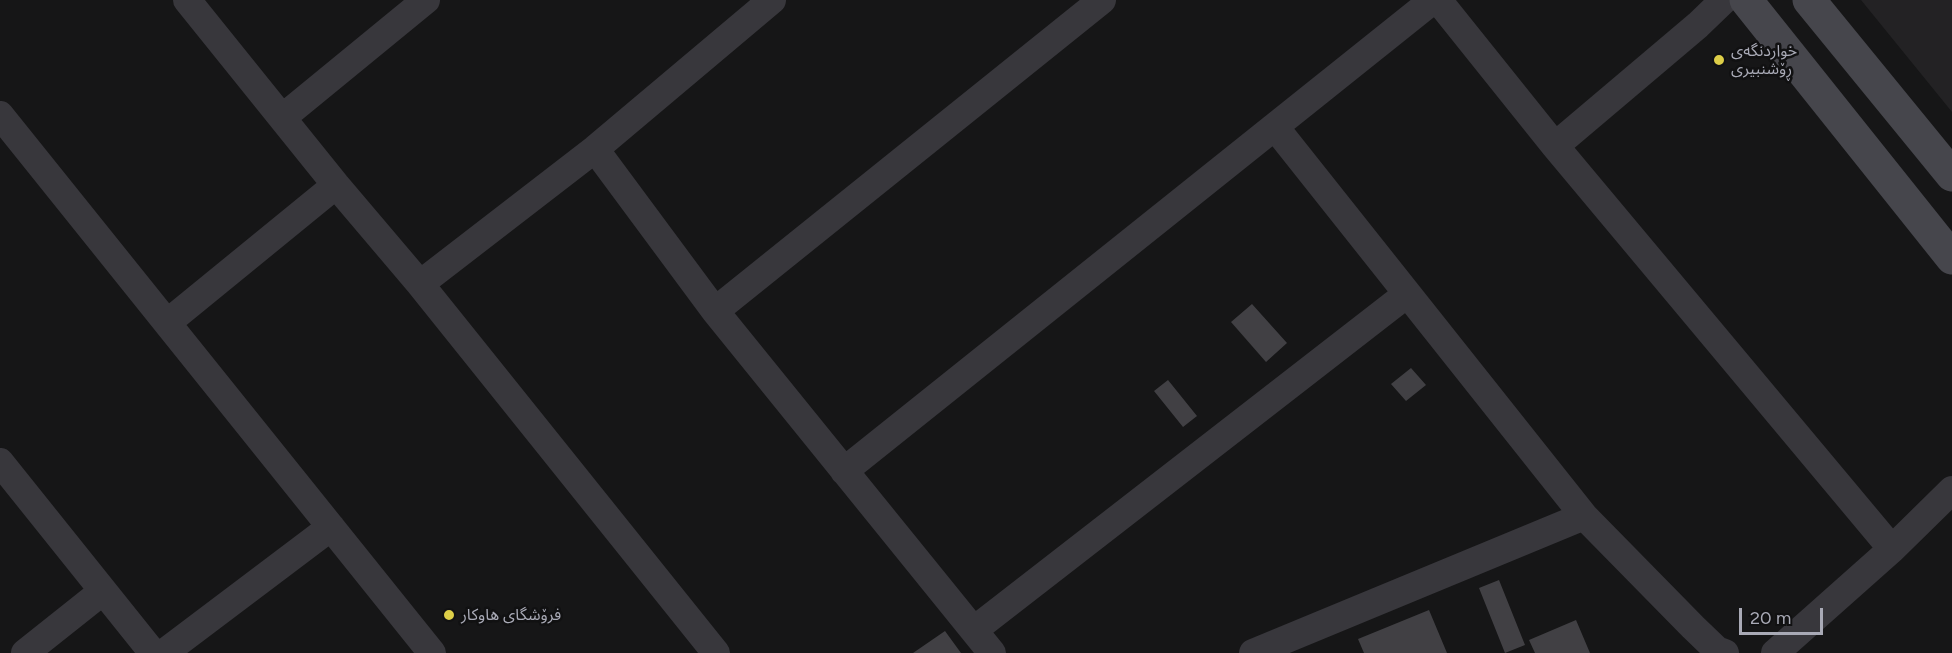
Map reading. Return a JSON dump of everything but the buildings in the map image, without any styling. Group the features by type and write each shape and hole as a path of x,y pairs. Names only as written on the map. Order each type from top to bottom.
{"main road":[{"path":"1746,0 1952,258"},
{"path":"1809,0 1952,175"}],"street":[{"path":"187,0 336,185 420,284 716,653"},
{"path":"282,118 426,0"},
{"path":"420,284 595,149 772,0"},
{"path":"715,311 1102,0"},
{"path":"844,471 1433,0"},
{"path":"1438,0 1555,146 1892,549"},
{"path":"1555,146 1698,25 1724,0"},
{"path":"0,115 432,653"},
{"path":"1275,127 1584,516 1693,627 1717,650 1725,653"},
{"path":"595,149 715,311 992,653"},
{"path":"167,323 336,185"},
{"path":"974,630 1407,294"},
{"path":"0,462 153,653"},
{"path":"1775,653 1892,549 1952,490"},
{"path":"1253,653 1584,516"},
{"path":"164,653 331,527"},
{"path":"25,653 103,591"}],"shaded area":[{"path":"1861,0 1952,0 1952,112"}],"place":[{"name":"خواردنگەی ڕۆشنبیری","path":"1719,60"},
{"name":"فرۆشگای ھاوکار","path":"449,615"}]}
